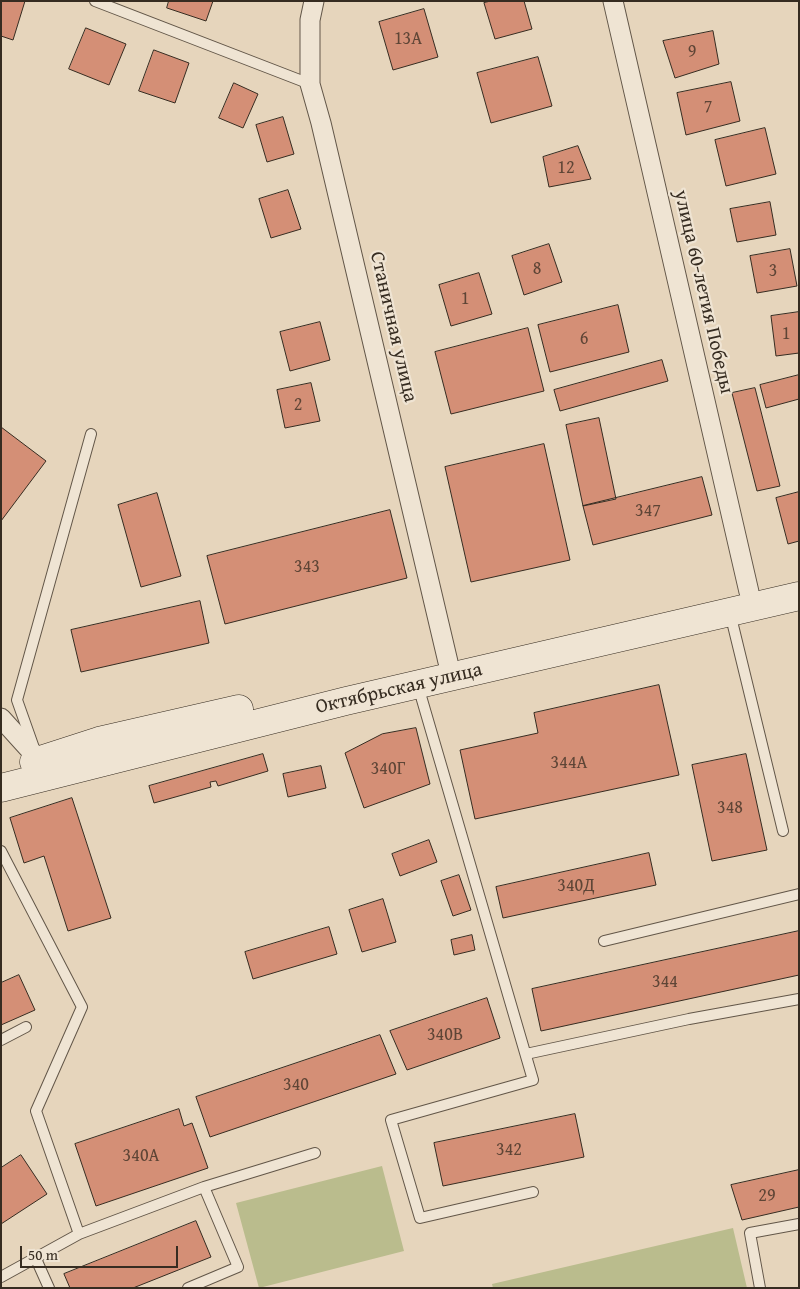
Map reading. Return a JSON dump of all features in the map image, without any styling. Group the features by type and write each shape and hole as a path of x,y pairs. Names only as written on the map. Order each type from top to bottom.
{"main road":[{"name":"Октябрьская улица","path":"1,772 99,741 799,581"},
{"name":"Октябрьская улица","path":"1,788 418,685 799,596"}],"street":[{"name":"Станичная улица","path":"314,1 310,20 310,84 324,132 448,662"},
{"name":"улица 60-летия Победы","path":"614,1 749,592"},
{"path":"1,718 39,760"}],"lane":[{"path":"95,1 310,84"},
{"path":"39,760 16,700 90,434"},
{"path":"729,612 783,831"},
{"path":"418,685 533,1080 391,1120 420,1218 533,1192"},
{"path":"1,850 82,1007 36,1111 79,1234"},
{"path":"604,941 799,894"},
{"path":"526,1054 688,1019 799,999"},
{"path":"1,1040 26,1027"},
{"path":"1,1277 79,1234 204,1188 315,1153"},
{"path":"188,1288 238,1267 204,1188"},
{"path":"760,1288 750,1233 799,1224"},
{"path":"36,1258 48,1288"}],"green space":[{"path":"382,1166 404,1251 259,1288 236,1203"},
{"path":"733,1228 747,1288 493,1288 492,1284"}],"building":[{"path":"1,1 25,1 13,40 1,36"},
{"path":"169,1 213,1 206,21 167,8"},
{"path":"491,1 524,1 532,29 495,39 484,3"},
{"path":"424,9 438,57 393,70 379,22"},
{"path":"86,28 126,44 109,85 69,69"},
{"path":"713,31 719,64 675,78 663,41"},
{"path":"154,50 189,63 175,103 139,91"},
{"path":"538,57 552,106 491,123 477,73"},
{"path":"731,82 740,121 686,135 677,93"},
{"path":"234,83 258,94 243,128 219,118"},
{"path":"283,117 294,154 267,162 256,125"},
{"path":"765,128 776,174 726,186 715,140"},
{"path":"578,146 591,179 549,187 543,157"},
{"path":"288,190 301,229 271,238 259,199"},
{"path":"770,202 776,235 737,242 730,209"},
{"path":"549,244 562,282 524,295 512,256"},
{"path":"790,249 797,286 757,293 750,256"},
{"path":"479,273 492,314 451,326 439,285"},
{"path":"618,305 629,352 550,372 538,325"},
{"path":"799,312 799,353 776,356 771,316"},
{"path":"320,322 330,360 290,371 280,332"},
{"path":"528,328 544,391 451,414 435,352"},
{"path":"662,360 668,381 560,411 554,390"},
{"path":"799,375 799,399 766,408 760,385"},
{"path":"311,383 320,421 285,428 277,390"},
{"path":"755,388 780,486 757,491 732,393"},
{"path":"599,418 616,499 583,506 566,425"},
{"path":"1,427 46,461 1,521"},
{"path":"544,444 570,560 471,582 445,467"},
{"path":"702,477 712,515 593,545 583,506"},
{"path":"799,492 799,541 788,544 776,498"},
{"path":"157,493 181,576 141,587 118,505"},
{"path":"390,510 407,578 225,624 207,556"},
{"path":"200,601 209,643 81,672 71,630"},
{"path":"659,685 679,775 475,819 460,750 538,733 534,713"},
{"path":"416,728 430,784 364,808 345,753 382,734"},
{"path":"263,754 268,771 218,786 216,781 210,782 211,787 154,803 149,786"},
{"path":"746,754 767,850 712,861 692,765"},
{"path":"321,766 326,788 288,797 283,774"},
{"path":"72,798 111,918 68,931 44,856 24,863 10,818"},
{"path":"429,840 437,862 400,876 392,854"},
{"path":"649,853 656,885 503,918 496,887"},
{"path":"459,875 471,910 453,916 441,881"},
{"path":"383,899 396,942 362,952 349,910"},
{"path":"329,927 337,954 253,979 245,952"},
{"path":"799,931 799,975 541,1031 532,989"},
{"path":"472,935 475,950 454,955 451,940"},
{"path":"19,975 35,1010 1,1025 1,983"},
{"path":"487,998 500,1038 407,1070 390,1031"},
{"path":"380,1035 396,1074 210,1137 196,1097"},
{"path":"179,1109 184,1126 192,1123 208,1168 96,1206 75,1144"},
{"path":"575,1114 584,1157 443,1186 434,1143"},
{"path":"21,1155 47,1194 1,1224 1,1168"},
{"path":"799,1170 799,1207 742,1220 731,1185"},
{"path":"196,1221 211,1257 133,1288 70,1288 64,1274"}]}
